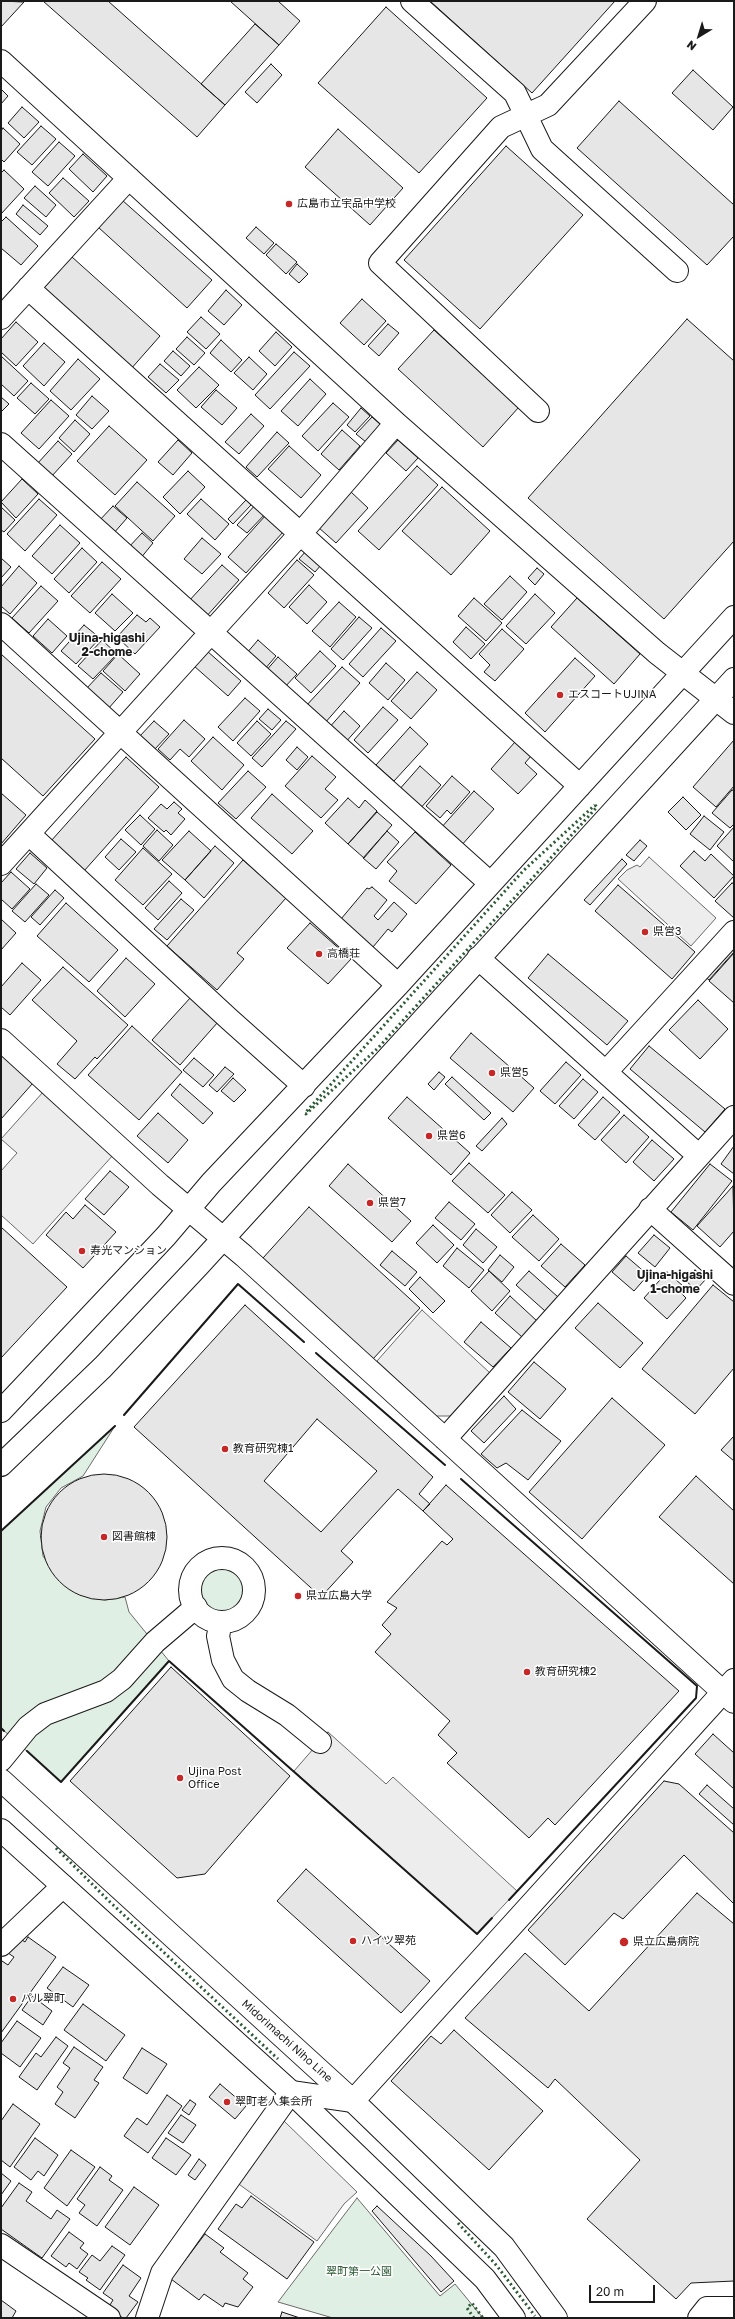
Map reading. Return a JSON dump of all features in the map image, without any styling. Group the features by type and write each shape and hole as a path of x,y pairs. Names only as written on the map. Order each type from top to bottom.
{"street":[{"path":"412,1 515,93 542,149 677,271"},
{"path":"538,411 380,263 501,127 548,105 645,1"},
{"path":"1,61 396,423 657,653 734,713"},
{"path":"1,318 129,178"},
{"path":"28,288 580,786"},
{"path":"1,864 301,533 396,423"},
{"path":"1,444 490,883"},
{"path":"1,1411 189,1210 211,1183 398,985 734,616"},
{"path":"1,624 398,985"},
{"path":"1,1465 103,1367 223,1238 734,679"},
{"path":"29,834 229,1019 304,1086"},
{"path":"606,1072 734,932"},
{"path":"478,958 698,1155"},
{"path":"1,1040 445,1439 730,1691 507,1915 353,2101 291,2092"},
{"path":"445,1439 698,1155 734,1117"},
{"path":"650,1209 734,1284"},
{"path":"224,1557 237,1561 247,1569 254,1580 255,1592 251,1604 244,1614 232,1621 221,1622 208,1618 196,1607 191,1600 190,1588 194,1575 201,1565 213,1559 224,1557"},
{"path":"1,1760 28,1728 45,1714 106,1691 122,1679 155,1642 196,1607"},
{"path":"221,1622 218,1636 223,1660 233,1679 248,1692 286,1715 320,1742"},
{"name":"Midorimachi Niho Line","path":"1,1780 353,2101 504,2246 556,2318"},
{"path":"1,1830 291,2092 485,2279 514,2318"},
{"path":"1,1945 63,1886"},
{"path":"147,2318 162,2273 291,2092"},
{"path":"1,2245 108,2318"},
{"path":"698,2318 707,2308 734,2308"}],"green space":[{"path":"115,1426 83,1476 61,1488 46,1507 40,1531 43,1556 57,1577 76,1593 105,1600 125,1597 129,1612 169,1661 61,1782 1,1728 1,1531"},
{"path":"223,1563 233,1565 241,1571 247,1579 249,1589 247,1599 241,1607 233,1613 223,1615 213,1613 205,1607 199,1599 197,1589 199,1579 205,1571 213,1565"},
{"name":"翠町第一公園","path":"357,2198 440,2296 455,2284 483,2318 333,2318 278,2302"}],"shaded area":[{"path":"649,857 716,918 691,946 618,879 627,870 637,865 640,867"},
{"path":"44,1091 114,1154 33,1244 1,1215 1,1171 17,1153 1,1139"},
{"path":"422,1310 490,1373 450,1416 436,1416 377,1361"},
{"path":"328,1732 386,1784 393,1777 517,1891 477,1934 294,1771"},
{"path":"283,2120 357,2192 344,2204 317,2241 236,2182"}],"building":[{"path":"1,1 24,2 1,27"},
{"path":"43,1 108,1 225,105 197,137"},
{"path":"230,1 278,1 300,21 279,45"},
{"path":"430,1 615,1 532,93"},
{"path":"386,7 487,98 419,173 318,83"},
{"path":"255,24 279,45 225,105 201,84"},
{"path":"271,64 282,75 257,103 245,92"},
{"path":"693,70 733,107 713,130 672,93"},
{"path":"1,89 8,96 1,104"},
{"path":"619,101 734,205 734,236 707,265 577,148"},
{"path":"22,107 39,122 24,138 8,123"},
{"path":"41,126 56,139 32,165 17,152"},
{"path":"3,128 20,144 4,162 1,159 1,131"},
{"path":"338,129 403,188 370,225 305,167"},
{"path":"59,142 75,156 48,186 32,172"},
{"path":"506,146 583,215 480,329 404,260"},
{"path":"83,154 107,176 93,192 69,169"},
{"path":"4,170 24,189 1,214 1,173"},
{"path":"63,178 89,201 74,217 49,193"},
{"path":"35,186 56,205 46,217 24,198"},
{"path":"122,200 212,280 187,308 98,227"},
{"path":"23,205 48,226 40,235 16,214"},
{"path":"6,217 38,246 21,265 1,248 1,222"},
{"path":"256,227 274,243 264,254 246,238"},
{"path":"276,244 297,262 286,274 266,255"},
{"path":"72,257 160,336 130,370 42,290"},
{"path":"297,264 308,274 299,283 289,274"},
{"path":"226,290 242,305 224,325 208,311"},
{"path":"362,299 386,321 364,345 340,323"},
{"path":"201,317 220,334 206,349 187,332"},
{"path":"687,319 734,361 734,541 664,619 528,498"},
{"path":"16,322 38,342 16,366 1,352 1,339"},
{"path":"388,324 399,333 379,356 368,346"},
{"path":"434,330 519,407 483,447 398,369"},
{"path":"276,332 292,347 275,366 259,351"},
{"path":"187,337 205,353 194,365 176,349"},
{"path":"221,340 242,360 231,372 210,353"},
{"path":"44,343 65,362 44,386 23,366"},
{"path":"173,351 190,366 181,376 164,361"},
{"path":"294,352 310,366 270,409 255,395"},
{"path":"1,356 28,381 14,396 1,384"},
{"path":"249,357 267,374 253,390 234,373"},
{"path":"78,359 100,379 71,410 50,391"},
{"path":"160,364 179,380 166,393 148,377"},
{"path":"199,367 219,385 196,408 177,390"},
{"path":"310,379 326,394 298,426 281,411"},
{"path":"31,383 49,399 35,414 17,398"},
{"path":"216,390 237,408 222,425 201,407"},
{"path":"92,396 109,411 92,429 76,415"},
{"path":"1,397 9,404 1,412"},
{"path":"51,400 69,416 39,449 21,433"},
{"path":"333,403 349,417 318,451 302,436"},
{"path":"361,408 370,416 355,432 347,425"},
{"path":"251,414 264,426 239,454 225,442"},
{"path":"372,417 381,425 366,442 356,434"},
{"path":"75,420 90,434 74,452 59,438"},
{"path":"109,426 147,460 115,495 77,461"},
{"path":"342,430 360,446 339,470 321,454"},
{"path":"277,432 289,443 257,477 246,467"},
{"path":"178,440 192,453 173,475 158,462"},
{"path":"398,440 418,458 406,471 386,453"},
{"path":"58,441 72,454 51,477 37,464"},
{"path":"289,446 321,475 301,498 268,469"},
{"path":"417,466 438,485 379,550 358,531"},
{"path":"188,471 205,487 180,514 163,497"},
{"path":"22,479 38,494 16,518 1,502"},
{"path":"137,482 175,516 153,541 115,506"},
{"path":"442,487 490,531 451,575 402,531"},
{"path":"350,491 368,508 336,543 318,527"},
{"path":"39,499 57,515 25,551 7,534"},
{"path":"201,499 229,524 215,540 187,514"},
{"path":"246,500 251,505 233,524 228,519"},
{"path":"257,503 267,512 247,533 237,525"},
{"path":"113,506 127,518 113,534 98,522"},
{"path":"1,507 15,520 4,532 1,530"},
{"path":"266,515 284,531 246,573 228,557"},
{"path":"60,525 80,543 52,574 32,556"},
{"path":"142,533 153,543 140,559 128,548"},
{"path":"202,538 221,554 202,574 184,559"},
{"path":"82,548 97,562 69,593 54,579"},
{"path":"306,551 321,565 315,572 299,559"},
{"path":"1,558 11,567 1,578"},
{"path":"297,560 314,575 284,608 268,593"},
{"path":"102,562 121,579 90,613 71,596"},
{"path":"222,565 239,580 205,618 188,602"},
{"path":"19,566 37,583 10,614 1,606 1,587"},
{"path":"537,568 544,574 535,585 528,578"},
{"path":"510,576 527,592 502,620 484,604"},
{"path":"309,585 327,602 307,624 289,607"},
{"path":"41,586 58,601 29,633 12,618"},
{"path":"112,594 133,613 115,631 95,613"},
{"path":"535,594 555,613 526,644 506,626"},
{"path":"474,598 502,623 486,641 458,616"},
{"path":"577,598 640,654 614,684 551,627"},
{"path":"339,602 356,617 330,647 312,631"},
{"path":"137,615 146,622 150,618 160,627 135,654 117,637"},
{"path":"359,617 372,628 343,660 331,649"},
{"path":"48,619 67,636 52,653 33,636"},
{"path":"84,625 100,638 76,664 61,651"},
{"path":"466,627 485,644 471,659 453,642"},
{"path":"381,628 396,641 363,677 349,664"},
{"path":"502,629 524,649 495,681 484,672 490,665 479,654"},
{"path":"102,640 117,654 93,679 78,666"},
{"path":"258,640 276,656 264,670 246,654"},
{"path":"207,651 241,681 228,696 194,666"},
{"path":"320,651 336,666 311,693 295,678"},
{"path":"1,654 95,739 43,796 1,758"},
{"path":"118,654 140,674 125,691 103,671"},
{"path":"278,657 297,674 283,689 265,672"},
{"name":"エスコートUJINA","path":"575,658 595,676 545,732 525,713"},
{"path":"386,663 405,680 388,700 369,683"},
{"path":"342,667 360,683 324,724 305,707"},
{"path":"417,672 437,690 411,719 391,701"},
{"path":"101,673 123,692 108,709 86,689"},
{"path":"245,698 260,711 233,741 218,727"},
{"path":"383,707 398,720 368,753 354,740"},
{"path":"268,709 281,720 272,730 259,719"},
{"path":"344,711 360,726 344,744 328,729"},
{"path":"184,720 205,739 189,757 180,749 170,760 158,749"},
{"path":"154,721 169,734 154,750 139,737"},
{"path":"257,721 271,734 251,756 237,743"},
{"path":"286,721 296,729 262,767 252,758"},
{"path":"410,727 428,744 394,781 376,765"},
{"path":"213,737 244,765 222,790 191,761"},
{"path":"734,740 734,786 716,807 693,787"},
{"path":"515,742 531,756 525,763 537,774 518,794 491,769"},
{"path":"297,747 308,757 297,770 286,760"},
{"path":"312,756 336,777 325,789 338,800 321,818 285,786"},
{"path":"126,757 159,787 84,871 51,841"},
{"path":"420,766 441,785 419,810 398,791"},
{"path":"248,771 266,787 236,819 218,803"},
{"path":"452,776 470,792 451,814 447,810 440,818 426,806"},
{"path":"732,790 734,791 734,824 730,828 712,813"},
{"path":"474,791 494,809 460,847 440,829"},
{"path":"1,793 26,815 1,844"},
{"path":"272,794 313,831 292,854 251,818"},
{"path":"683,797 701,815 686,830 668,812"},
{"path":"348,798 359,808 365,800 377,811 348,844 325,823"},
{"path":"174,802 182,809 178,813 185,819 171,835 166,830 164,832 148,818 161,804 167,809"},
{"path":"377,812 392,825 364,858 348,844"},
{"path":"140,815 155,829 141,845 125,830"},
{"path":"704,816 724,832 710,850 690,834"},
{"path":"734,827 734,862 717,846"},
{"path":"157,830 173,845 159,861 143,846"},
{"path":"189,831 211,851 185,880 162,860"},
{"path":"387,831 399,842 376,869 363,858"},
{"path":"415,832 451,865 416,904 389,881 397,871 387,862"},
{"path":"121,839 136,852 119,870 105,857"},
{"path":"640,840 647,846 634,861 626,855"},
{"path":"215,846 234,863 204,898 185,880"},
{"path":"143,848 172,874 143,905 115,880"},
{"path":"694,851 705,861 711,854 734,876 714,898 680,866"},
{"path":"30,853 47,868 34,884 16,869"},
{"path":"622,859 627,864 590,905 584,900"},
{"path":"243,860 286,898 237,953 244,959 217,990 167,946"},
{"path":"11,872 30,889 12,909 1,899 1,883"},
{"path":"169,881 182,893 158,920 145,908"},
{"path":"732,883 734,884 734,918 715,901"},
{"path":"36,884 49,895 25,922 12,911"},
{"name":"県営3","path":"618,885 695,952 672,979 595,911"},
{"path":"372,887 387,900 374,916 378,920 394,902 407,914 392,932 388,929 373,947 341,919 367,888 369,889"},
{"path":"55,890 64,898 40,925 31,917"},
{"path":"181,899 194,910 167,940 154,929"},
{"path":"66,903 118,950 89,982 37,936"},
{"path":"1,919 16,933 1,950"},
{"name":"高橋荘","path":"310,923 351,959 328,984 287,948"},
{"path":"734,942 734,952 709,980 703,975"},
{"path":"734,953 734,1003 709,981"},
{"path":"548,954 628,1021 607,1045 528,978"},
{"path":"126,958 155,984 125,1017 97,991"},
{"path":"22,963 41,980 10,1015 1,1007 1,987"},
{"path":"63,967 128,1025 97,1059 95,1057 75,1079 57,1064 77,1041 32,1000"},
{"path":"191,997 218,1022 180,1065 152,1040"},
{"path":"698,1000 728,1029 700,1059 669,1030"},
{"path":"132,1026 182,1072 139,1120 88,1075"},
{"name":"県営5","path":"471,1033 534,1088 513,1112 450,1058"},
{"path":"649,1046 725,1109 705,1132 630,1069"},
{"path":"1,1048 33,1083 1,1119"},
{"path":"194,1058 214,1075 203,1087 183,1070"},
{"path":"566,1062 581,1075 555,1104 540,1091"},
{"path":"225,1067 234,1074 217,1092 209,1085"},
{"path":"439,1072 445,1077 434,1090 428,1084"},
{"path":"452,1077 491,1113 484,1120 445,1084"},
{"path":"233,1078 246,1090 234,1102 221,1091"},
{"path":"583,1079 598,1092 574,1119 559,1106"},
{"path":"180,1084 213,1113 203,1124 171,1095"},
{"name":"県営6","path":"407,1097 470,1153 451,1175 388,1118"},
{"path":"603,1097 620,1112 595,1140 578,1125"},
{"path":"158,1113 188,1140 168,1163 137,1136"},
{"path":"624,1115 649,1137 626,1163 601,1140"},
{"path":"502,1118 507,1124 482,1151 476,1146"},
{"path":"652,1140 674,1159 654,1181 633,1162"},
{"path":"734,1146 734,1174 721,1164"},
{"path":"469,1163 505,1195 488,1213 452,1181"},
{"name":"県営7","path":"348,1164 411,1221 392,1242 329,1186"},
{"path":"710,1164 732,1181 693,1230 671,1212"},
{"path":"110,1171 129,1187 104,1215 85,1199"},
{"path":"733,1186 734,1231 720,1247 697,1226"},
{"path":"512,1192 532,1210 510,1233 491,1215"},
{"path":"449,1202 475,1224 461,1240 435,1218"},
{"name":"寿光マンション","path":"85,1205 116,1232 83,1268 46,1235 66,1212 73,1219"},
{"path":"309,1207 420,1308 373,1359 263,1258"},
{"path":"533,1215 559,1239 539,1261 512,1237"},
{"path":"433,1225 454,1245 437,1263 416,1243"},
{"path":"1,1227 67,1287 1,1358"},
{"path":"476,1229 497,1247 483,1263 463,1245"},
{"path":"654,1235 670,1248 655,1267 638,1253"},
{"path":"561,1244 585,1265 565,1287 541,1266"},
{"path":"457,1248 484,1270 469,1288 443,1266"},
{"path":"392,1251 417,1272 405,1286 380,1265"},
{"path":"500,1255 514,1267 502,1282 488,1270"},
{"path":"626,1256 648,1275 634,1291 612,1272"},
{"path":"695,1270 706,1279 696,1290 686,1281"},
{"path":"489,1271 510,1291 492,1311 471,1291"},
{"path":"529,1271 558,1297 545,1311 516,1285"},
{"path":"667,1272 683,1286 679,1291 686,1298 667,1319 644,1298"},
{"path":"420,1277 445,1301 433,1313 409,1289"},
{"path":"713,1285 734,1302 734,1368 695,1414 642,1369"},
{"path":"510,1296 537,1321 522,1337 495,1313"},
{"path":"598,1303 643,1343 620,1368 575,1328"},
{"name":"教育研究棟1","path":"245,1305 433,1477 419,1494 430,1504 423,1511 398,1489 341,1551 353,1562 321,1597 134,1427","holes":["317,1419 377,1471 321,1532 264,1481"]},
{"path":"481,1322 511,1348 493,1367 464,1342"},
{"path":"534,1362 566,1389 540,1419 508,1392"},
{"path":"504,1396 516,1409 484,1443 471,1431"},
{"path":"612,1398 665,1445 582,1539 529,1492"},
{"path":"522,1410 561,1441 528,1480 506,1463 497,1468 481,1454"},
{"path":"734,1436 734,1461 721,1450"},
{"name":"図書館棟","path":"110,1474 134,1481 149,1492 160,1507 166,1525 166,1549 160,1567 149,1582 134,1593 116,1599 98,1600 74,1593 59,1582 48,1567 42,1549 41,1531 48,1507 59,1492 74,1481 92,1475"},
{"path":"696,1476 734,1511 734,1584 659,1517"},
{"name":"教育研究棟2","path":"446,1485 679,1691 555,1825 548,1818 529,1838 447,1763 457,1753 438,1735 450,1721 375,1652 391,1634 382,1625 397,1608 387,1602 442,1541 447,1545 453,1539 423,1511"},
{"path":"171,1667 290,1776 205,1874 177,1878 70,1781"},
{"path":"713,1734 734,1753 734,1789 695,1754"},
{"path":"664,1781 679,1784 734,1833 734,1904 684,1855 623,1919 614,1913 565,1965 528,1930"},
{"path":"707,1785 734,1809 734,1825 699,1794"},
{"name":"ハイツ翠苑","path":"306,1869 430,1981 401,2013 277,1901"},
{"path":"697,1893 734,1924 734,2281 691,2283 676,2299 587,2219 640,2160 555,2079 548,2088 465,2018 525,1953 589,2011"},
{"name":"パル翠町","path":"28,1937 56,1957 1,2033 1,1964 2,1961 8,1965 14,1957 8,1953 19,1938 25,1942"},
{"path":"63,1967 89,1985 73,2007 47,1988"},
{"path":"32,1996 52,2011 43,2025 22,2010"},
{"path":"83,2004 125,2035 106,2061 64,2030"},
{"path":"17,2021 41,2038 20,2067 1,2053 1,2043"},
{"path":"454,2030 543,2111 489,2170 391,2081 431,2036 441,2044"},
{"path":"56,2037 68,2046 37,2090 19,2077 36,2053 41,2057"},
{"path":"74,2047 103,2067 94,2080 99,2083 75,2118 55,2104 63,2092 57,2087 70,2068 63,2063"},
{"path":"142,2048 167,2064 147,2094 123,2078"},
{"name":"翠町老人集会所","path":"220,2084 246,2106 235,2119 209,2097"},
{"path":"167,2095 182,2106 148,2153 124,2136 137,2118 147,2125"},
{"path":"190,2100 196,2104 189,2115 182,2110"},
{"path":"13,2104 40,2124 10,2167 1,2160 1,2121"},
{"path":"181,2115 196,2125 183,2143 168,2133"},
{"path":"35,2138 58,2155 44,2176 38,2171 31,2180 14,2167"},
{"path":"166,2138 191,2155 176,2175 152,2158"},
{"path":"71,2150 95,2167 67,2206 44,2188"},
{"path":"199,2159 206,2165 195,2180 188,2175"},
{"path":"100,2167 112,2176 109,2180 123,2190 97,2226 79,2213 85,2205 77,2199"},
{"path":"1,2173 11,2181 1,2195"},
{"path":"19,2183 32,2192 26,2201 51,2219 57,2210 70,2219 42,2258 1,2229 1,2208"},
{"path":"134,2187 159,2205 130,2245 105,2227"},
{"path":"251,2196 314,2242 287,2279 218,2229 236,2204 242,2208"},
{"path":"377,2206 431,2256 454,2281 441,2292 372,2211"},
{"path":"69,2232 84,2243 80,2248 88,2254 77,2269 69,2263 66,2267 51,2256"},
{"path":"205,2234 224,2248 220,2252 248,2273 243,2279 253,2287 238,2307 225,2303 223,2307 204,2294 199,2300 171,2279"},
{"path":"112,2246 125,2255 100,2290 86,2280 88,2278 79,2272 92,2255 100,2261"},
{"path":"123,2265 141,2278 129,2296 138,2302 126,2318 123,2318 108,2308 113,2300 103,2293"},
{"path":"1,2300 16,2311 12,2318 1,2318"},
{"path":"282,2312 300,2318 280,2318"}],"hedge":[{"path":"595,805 597,807 378,1048 306,1114 305,1113 523,871 595,805"},
{"path":"56,1848 110,1902 278,2059"},
{"path":"458,2223 497,2266 535,2316"},
{"path":"474,2318 467,2308 472,2303 483,2318"}],"wall":[{"path":"124,1415 238,1284 304,1342"},
{"path":"316,1353 445,1465"},
{"path":"1,1531 115,1426"},
{"path":"461,1479 697,1686 696,1698 509,1900"},
{"path":"27,1751 61,1782 169,1661 477,1934 492,1918"},
{"path":"1,1728 4,1731"}],"place":[{"name":"広島市立宇品中学校","path":"289,204"},
{"name":"エスコートUJINA","path":"560,695"},
{"name":"県営3","path":"645,932"},
{"name":"高橋荘","path":"319,954"},
{"name":"県営5","path":"492,1073"},
{"name":"県営6","path":"429,1136"},
{"name":"県営7","path":"370,1203"},
{"name":"寿光マンション","path":"82,1251"},
{"name":"教育研究棟1","path":"225,1449"},
{"name":"図書館棟","path":"104,1537"},
{"name":"県立広島大学","path":"298,1596"},
{"name":"教育研究棟2","path":"527,1672"},
{"name":"Ujina Post Office","path":"180,1778"},
{"name":"ハイツ翠苑","path":"353,1941"},
{"name":"県立広島病院","path":"624,1942"},
{"name":"パル翠町","path":"13,1999"},
{"name":"翠町老人集会所","path":"227,2102"}],"district":[{"name":"Ujina-higashi 2-chome","path":"107,645"},
{"name":"Ujina-higashi 1-chome","path":"675,1282"}]}
